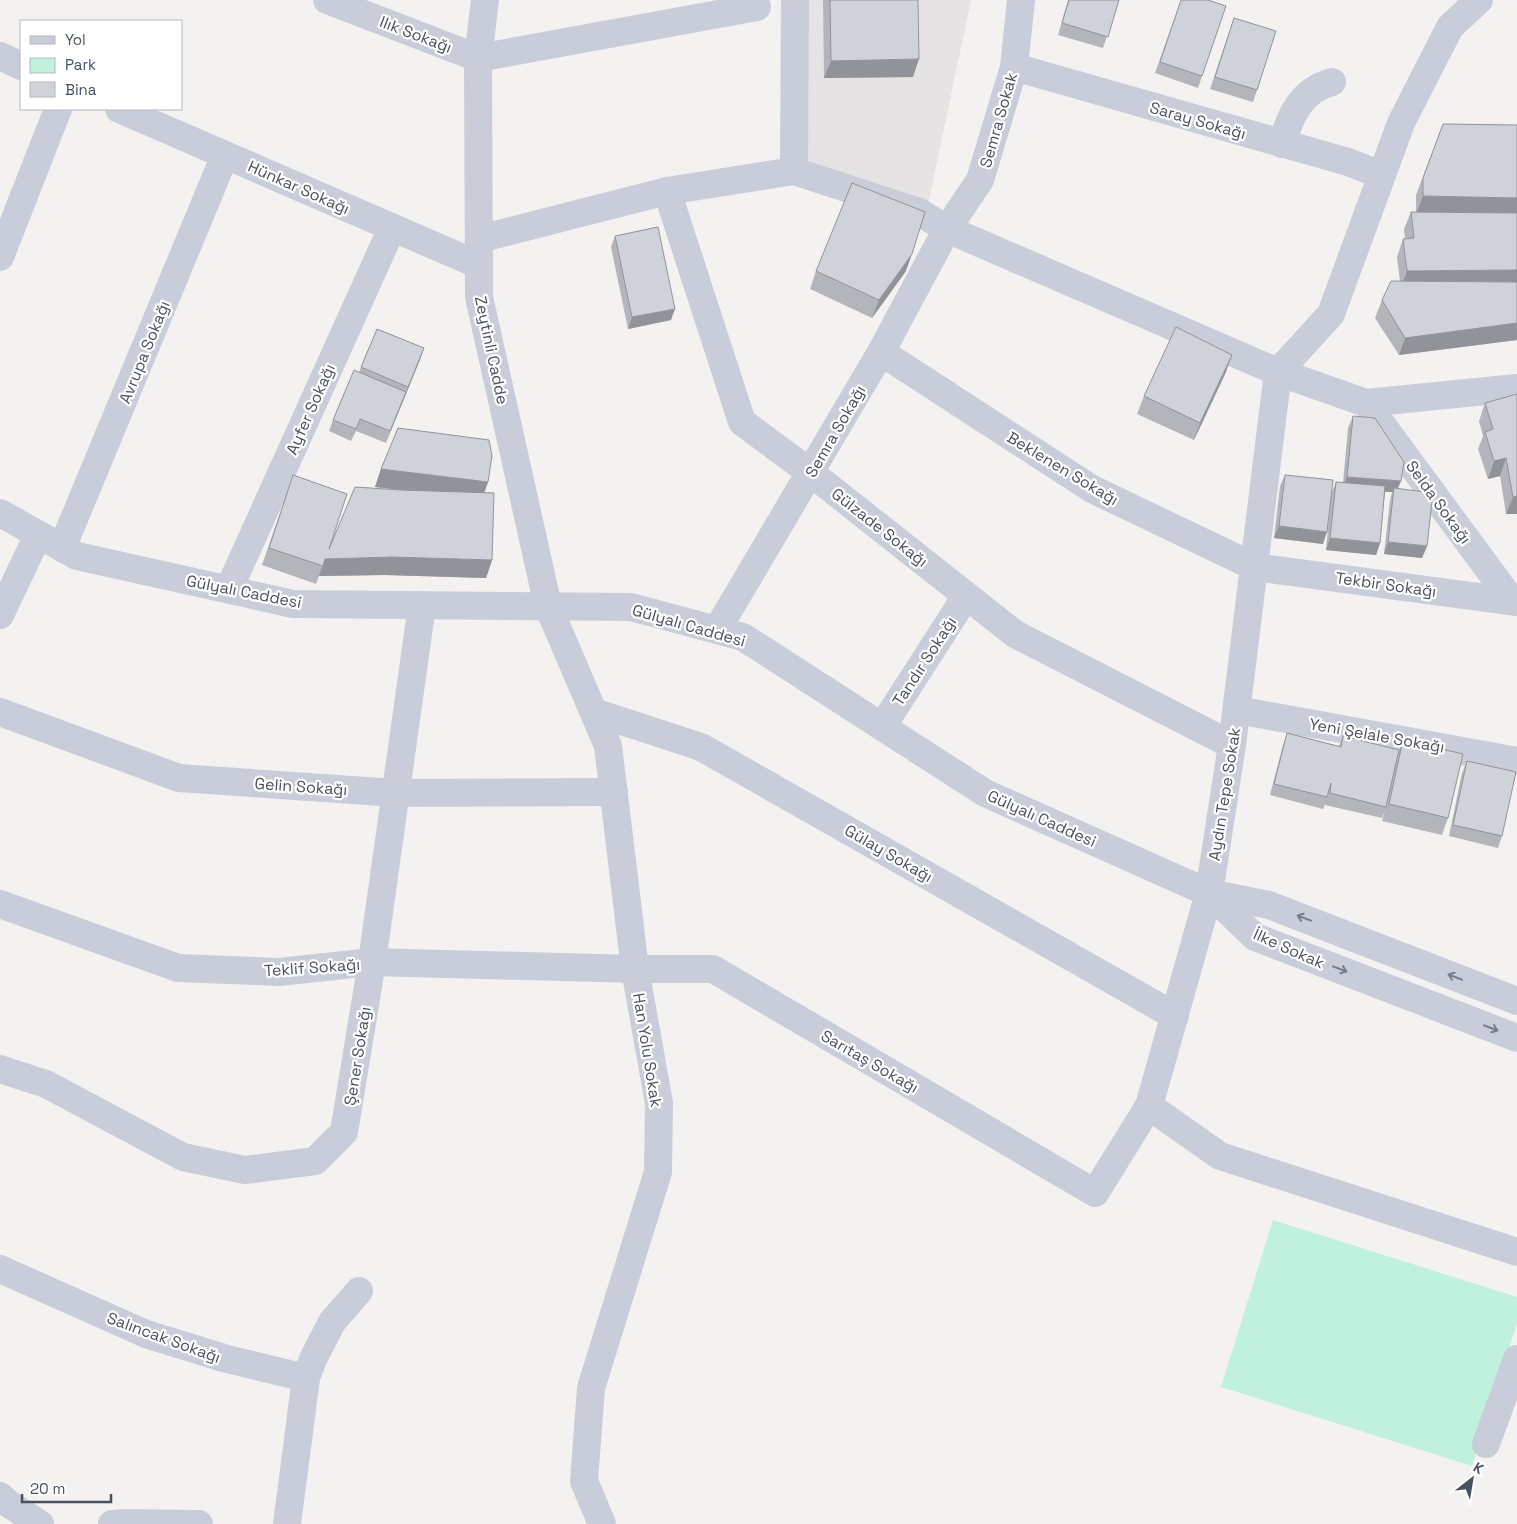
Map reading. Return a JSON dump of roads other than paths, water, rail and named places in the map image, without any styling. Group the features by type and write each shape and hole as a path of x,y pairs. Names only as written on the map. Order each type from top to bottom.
{"street":[{"name":"Ilık Sokağı","path":"327,0 478,58"},
{"name":"Zeytinli Cadde","path":"485,0 478,58 479,297 548,606"},
{"path":"794,0 794,171"},
{"name":"Semra Sokak","path":"947,229 980,180 1014,68 1021,0"},
{"path":"1278,372 1331,314 1401,122 1450,27 1479,0"},
{"path":"478,58 757,7"},
{"path":"0,56 20,66"},
{"name":"Saray Sokağı","path":"1014,68 1348,162 1381,175"},
{"path":"1282,144 1288,121 1295,110 1314,90 1323,84 1332,82"},
{"path":"0,257 58,110"},
{"name":"Hünkar Sokağı","path":"121,110 392,228 479,252"},
{"name":"Avrupa Sokağı","path":"62,548 225,155"},
{"path":"479,252 667,191 794,171 919,212 947,229 1278,372 1366,403 1517,388"},
{"name":"Gülzade Sokağı","path":"667,191 742,422 811,473 1015,634 1232,745"},
{"name":"Ayfer Sokağı","path":"228,590 392,228"},
{"name":"Semra Sokağı","path":"717,630 881,352 947,229"},
{"name":"Beklenen Sokağı","path":"881,352 1092,489 1255,567"},
{"name":"Aydın Tepe Sokak","path":"1095,1193 1149,1106 1209,894 1237,710 1278,372"},
{"name":"Selda Sokağı","path":"1366,403 1515,602"},
{"name":"Gülyalı Caddesi","path":"0,513 77,556 293,604 631,607 743,637 985,793 1209,894"},
{"path":"0,614 38,535"},
{"name":"Tekbir Sokağı","path":"1255,567 1515,602"},
{"name":"Tandır Sokağı","path":"882,726 966,596"},
{"name":"Şener Sokağı","path":"0,1069 46,1084 183,1158 244,1170 315,1161 344,1132 372,962 422,605"},
{"name":"Han Yolu Sokak","path":"548,606 608,746 635,969 659,1102 658,1172 591,1388 584,1481 602,1524"},
{"name":"Yeni Şelale Sokağı","path":"1237,710 1517,761"},
{"name":"Gelin Sokağı","path":"0,712 179,778 396,792 614,792"},
{"name":"Gülay Sokağı","path":"594,712 702,747 1175,1016"},
{"name":"İlke Sokak","path":"1209,894 1269,904 1517,1001"},
{"name":"İlke Sokak","path":"1209,894 1256,937 1517,1038"},
{"name":"Teklif Sokağı","path":"0,904 178,968 279,972 372,962 635,969"},
{"name":"Sarıtaş Sokağı","path":"635,969 713,968 1095,1193"},
{"path":"1149,1106 1220,1156 1517,1252"},
{"name":"Salıncak Sokağı","path":"0,1269 146,1334 227,1360 306,1378"},
{"path":"288,1524 306,1378 313,1359 332,1322 359,1291"},
{"path":"1486,1444 1517,1359"},
{"path":"0,1496 8,1504 40,1524"},
{"path":"112,1524 199,1524"}]}
